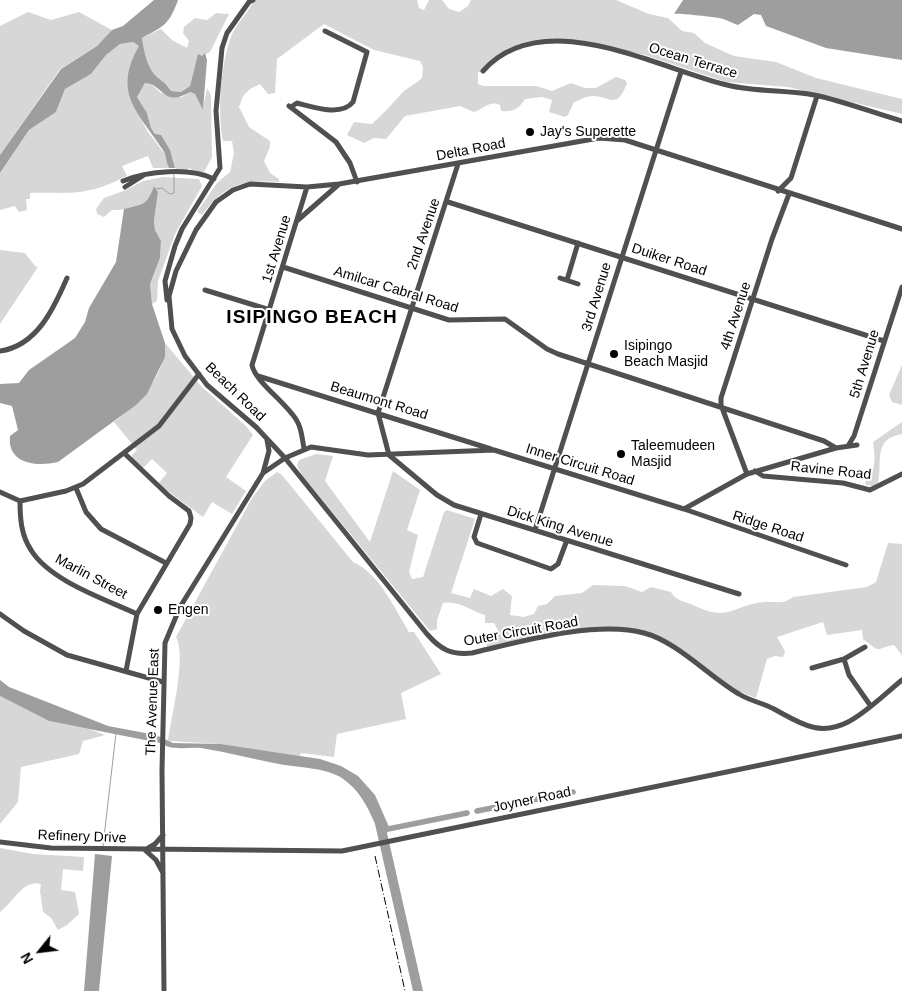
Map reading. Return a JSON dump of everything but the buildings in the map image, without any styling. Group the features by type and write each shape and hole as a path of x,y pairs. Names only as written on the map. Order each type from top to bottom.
{"street":[{"path":"169,308 164,281 175,246 182,229 214,179 220,160 216,111 222,48 230,28 250,1"},
{"path":"325,31 367,52 354,102 343,108 318,108 297,103 289,106 336,142 350,163 357,182"},
{"name":"Ocean Terrace","path":"483,71 514,47 550,42 578,43 642,57 682,72 735,87 817,96 902,121"},
{"name":"3rd Avenue","path":"535,530 654,151 682,72"},
{"path":"778,191 791,178 817,96"},
{"name":"Delta Road","path":"216,202 232,190 250,184 308,187 357,182 608,137 902,229"},
{"name":"2nd Avenue","path":"378,413 411,308 448,202 458,164"},
{"path":"124,184 144,175 166,171 214,179"},
{"path":"297,221 339,184"},
{"name":"1st Avenue","path":"257,376 252,368 252,363 308,187"},
{"name":"4th Avenue","path":"721,405 753,298 789,194"},
{"name":"Beach Road","path":"216,202 196,230 176,271 169,296 169,308 177,340 198,374 267,439 284,458"},
{"name":"Duiker Road","path":"448,202 884,341"},
{"path":"567,280 578,243"},
{"name":"Amilcar Cabral Road","path":"283,266 456,321 505,319 547,349 721,405 824,441 836,448"},
{"path":"0,351 15,347 39,329 53,308 67,278"},
{"path":"560,278 578,284"},
{"name":"5th Avenue","path":"847,446 854,436 902,287"},
{"path":"205,290 270,310"},
{"path":"0,492 20,501 76,488 124,453 164,420 198,374"},
{"path":"257,376 281,400 297,421 304,448"},
{"name":"Beaumont Road","path":"257,376 494,450"},
{"path":"721,405 747,474"},
{"path":"378,413 389,455"},
{"path":"263,473 269,451 267,439"},
{"path":"684,509 755,471 836,448 857,445"},
{"name":"Inner Circuit Road","path":"284,458 304,448 320,447 366,455 494,450 684,509"},
{"path":"124,453 169,496 189,511 191,521 137,614 126,671"},
{"name":"Dick King Avenue","path":"389,455 445,501 481,514 739,594"},
{"name":"The Avenue East","path":"164,991 162,721 165,642 171,625 250,490 263,473 284,458"},
{"name":"Outer Circuit Road","path":"284,458 426,634 437,646 450,654 472,654 539,637 623,628 646,633 656,638 740,694 812,728 832,727 849,722 902,680"},
{"name":"Ravine Road","path":"755,471 763,476 843,483 870,490 902,474"},
{"path":"76,488 86,512 101,529 166,563"},
{"name":"Marlin Street","path":"20,501 24,537 30,550 43,564 65,579 137,614"},
{"name":"Ridge Road","path":"684,509 752,534 846,564"},
{"path":"481,514 474,537 477,544 551,569 558,564 567,540"},
{"path":"0,614 24,632 67,655 100,666 126,671 163,682"},
{"path":"812,668 844,659 865,647"},
{"path":"844,659 849,675 870,705"},
{"name":"Joyner Road","path":"164,850 327,852 375,845 902,736"},
{"path":"164,835 145,850 156,860 164,874"},
{"name":"Refinery Drive","path":"0,842 37,848 164,850"}],"shaded area":[{"path":"154,0 178,0 172,15 165,24 142,38 146,59 157,77 171,91 181,92 190,86 198,54 202,56 205,53 207,60 203,110 195,94 190,92 181,96 168,96 151,84 145,83 137,97 147,113 151,128 155,134 161,135 170,150 175,168 169,168 163,150 137,113 128,90 131,62 139,46 133,42 120,44 106,55 91,74 65,89 56,112 29,130 0,173 0,155 61,69 97,46 112,30 123,26"},
{"path":"254,0 417,0 419,8 424,10 429,0 442,0 449,9 459,12 468,6 471,0 616,0 649,14 668,18 682,31 694,33 705,43 734,56 776,62 816,78 902,99 902,114 788,87 726,82 645,55 594,44 552,40 524,42 508,49 478,73 478,84 483,86 536,86 552,91 571,83 585,88 596,88 616,77 625,80 627,83 620,97 613,100 593,96 585,97 574,102 568,115 565,117 549,112 552,100 542,97 525,99 518,107 509,111 501,111 500,105 496,104 490,104 474,112 460,106 405,116 386,139 374,138 364,143 347,135 354,122 372,124 402,93 422,78 423,67 420,61 374,50 324,24 277,59 275,93 268,94 260,84 250,89 243,96 239,107 249,127 270,141 270,147 264,161 270,173 279,179 279,182 244,183 235,186 219,196 202,215 197,212 217,183 230,172 234,153 232,141 223,141 220,116 223,71 233,32"},
{"path":"683,0 902,0 902,60 826,48 766,26 761,15 754,14 738,25 719,18 674,14"},
{"path":"28,12 51,20 79,12 112,30 97,46 60,69 0,155 0,26"},
{"path":"216,13 229,14 210,52 202,56 198,55 190,86 181,92 171,91 157,77 148,64 142,38 161,29 172,40 187,48 189,41 183,33 184,27 195,18 207,20"},
{"path":"133,42 139,46 135,109 148,132 164,153 169,168 153,168 148,156 122,166 127,176 112,183 79,192 30,193 30,199 26,199 27,210 19,212 15,206 0,210 0,173 29,130 56,112 65,89 91,74 106,55 120,44"},
{"path":"145,83 150,83 161,93 182,97 190,92 195,94 203,109 207,88 211,95 212,157 203,174 195,173 190,168 182,171 175,168 173,160 151,128 147,113 137,97"},
{"path":"163,177 199,179 202,186 175,234 158,281 157,301 152,304 150,284 160,258 161,241 155,230 154,221 158,192 154,186 144,204 112,210 104,217 97,214 96,209 104,198 143,181"},
{"path":"154,186 158,192 154,221 155,230 161,241 160,258 150,284 152,304 165,343 165,357 147,394 136,405 58,462 41,464 18,458 13,453 10,445 10,436 18,430 12,406 0,403 0,384 19,383 29,370 75,338 85,322 89,308 116,262 124,209 144,203"},
{"path":"0,250 25,253 35,266 38,267 0,324"},
{"path":"165,343 202,387 246,426 253,435 226,477 246,491 232,514 212,502 203,517 158,484 167,473 152,459 142,469 132,459 132,455 137,450 114,422 142,397 156,378 161,367"},
{"path":"902,365 902,405 892,402 889,395"},
{"path":"902,422 902,434 886,441 883,446 878,483 873,486 866,485 865,482 872,474 874,464 873,442"},
{"path":"316,454 333,456 325,481 370,542 393,471 420,490 407,530 418,535 409,572 412,579 423,577 444,512 447,510 475,519 451,593 470,598 474,589 491,596 503,589 512,596 510,615 524,617 534,614 538,606 547,604 555,596 582,593 593,585 625,586 642,592 651,587 671,592 678,599 715,613 723,613 764,602 783,602 793,597 867,587 876,582 888,543 902,544 902,655 894,645 876,649 863,639 862,630 827,635 823,622 777,637 785,651 783,657 775,656 767,659 756,698 738,691 667,641 630,628 603,627 487,648 487,644 499,632 494,623 485,623 485,615 460,604 449,602 443,603 437,620 437,629 430,631 302,475 297,466 299,460"},
{"path":"277,472 282,475 353,562 371,574 386,592 409,632 414,632 441,674 401,693 406,719 337,734 334,757 301,753 300,756 221,744 168,741 179,672 179,646 176,637 252,498 265,481"},
{"path":"0,680 9,687 108,726 156,735 173,743 221,744 320,759 341,766 358,776 375,795 389,827 387,833 423,991 413,991 375,824 362,798 342,778 319,770 201,748 169,747 160,743 49,721 0,696"},
{"path":"0,696 49,721 89,729 105,735 83,741 79,754 21,767 18,802 0,824"},
{"path":"0,848 33,854 84,857 83,871 63,869 61,890 75,892 79,914 58,930 51,918 43,912 41,884 35,883 24,888 0,912"},
{"path":"95,854 112,856 99,991 84,991"}],"waterway":[{"path":"156,189 162,188 170,194 174,193 174,174"},
{"path":"103,846 116,733"},
{"path":"477,811 573,792"},
{"path":"383,830 467,813"}],"railway":[{"path":"375,856 405,991"}],"place":[{"name":"Jay's Superette","path":"530,132"},
{"name":"Isipingo Beach Masjid","path":"614,354"},
{"name":"Taleemudeen Masjid","path":"621,454"},
{"name":"Engen","path":"158,610"}],"district":[{"name":"ISIPINGO BEACH","path":"312,318"}]}
